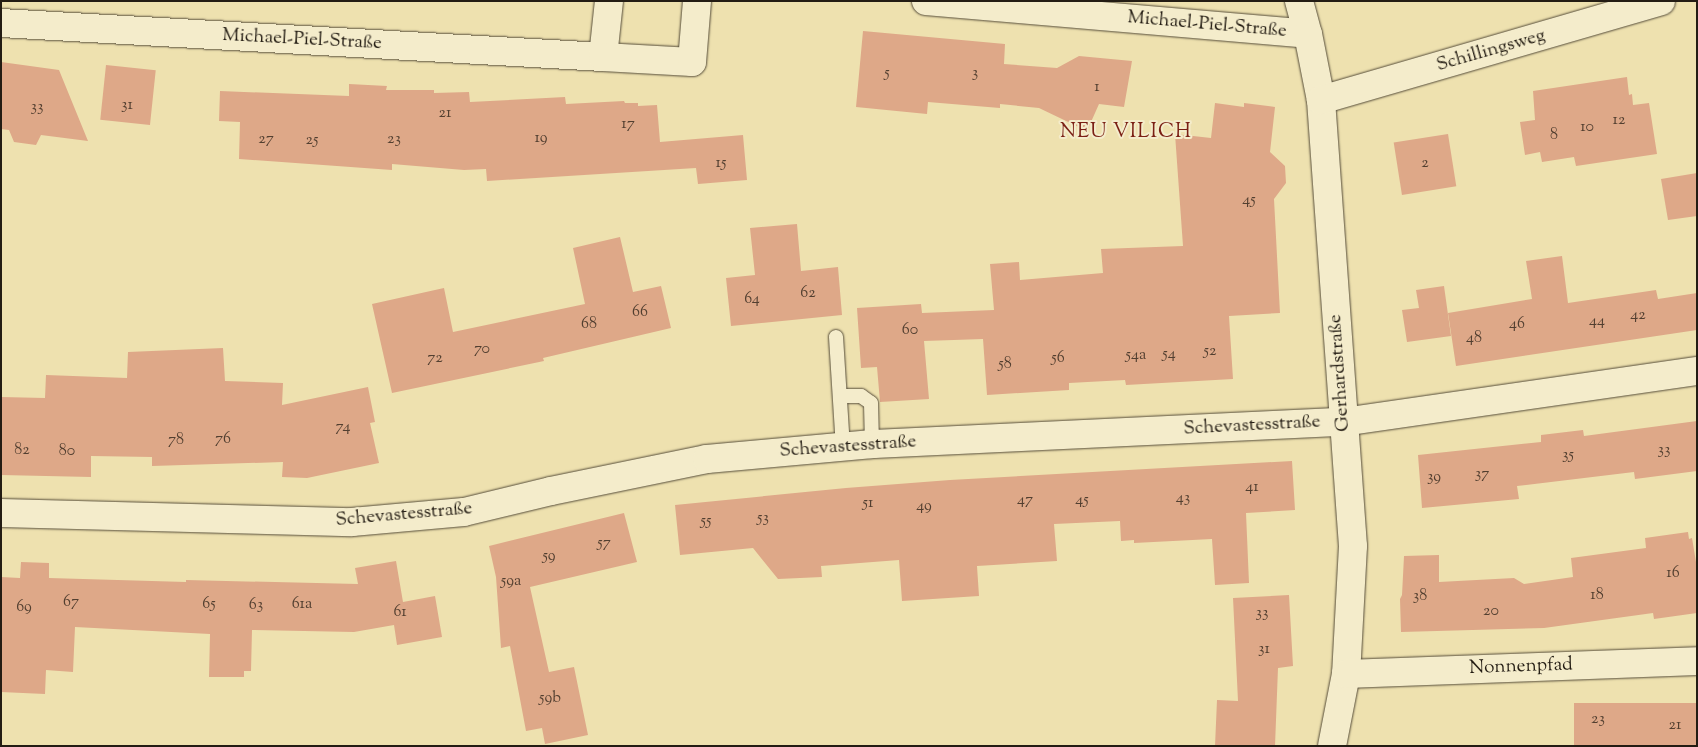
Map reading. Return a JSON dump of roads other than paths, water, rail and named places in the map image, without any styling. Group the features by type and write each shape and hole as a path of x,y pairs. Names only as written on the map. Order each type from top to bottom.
{"street":[{"path":"603,57 609,1"},
{"name":"Michael-Piel-Straße","path":"1,23 692,62 697,1"},
{"name":"Michael-Piel-Straße","path":"926,1 1308,34"},
{"name":"Gerhardstraße","path":"1299,1 1308,34 1321,100 1353,546 1346,674 1332,746"},
{"name":"Schillingsweg","path":"1321,100 1661,1"},
{"name":"Schevastesstraße","path":"1,513 352,522 464,512 551,491 707,458 872,444 1343,422 1697,371"},
{"name":"Nonnenpfad","path":"1346,674 1697,660"}],"lane":[{"path":"836,337 843,447"},
{"path":"840,396 861,396 871,403 872,444"}],"district":[{"name":"NEU VILICH","path":"1126,132"}]}
